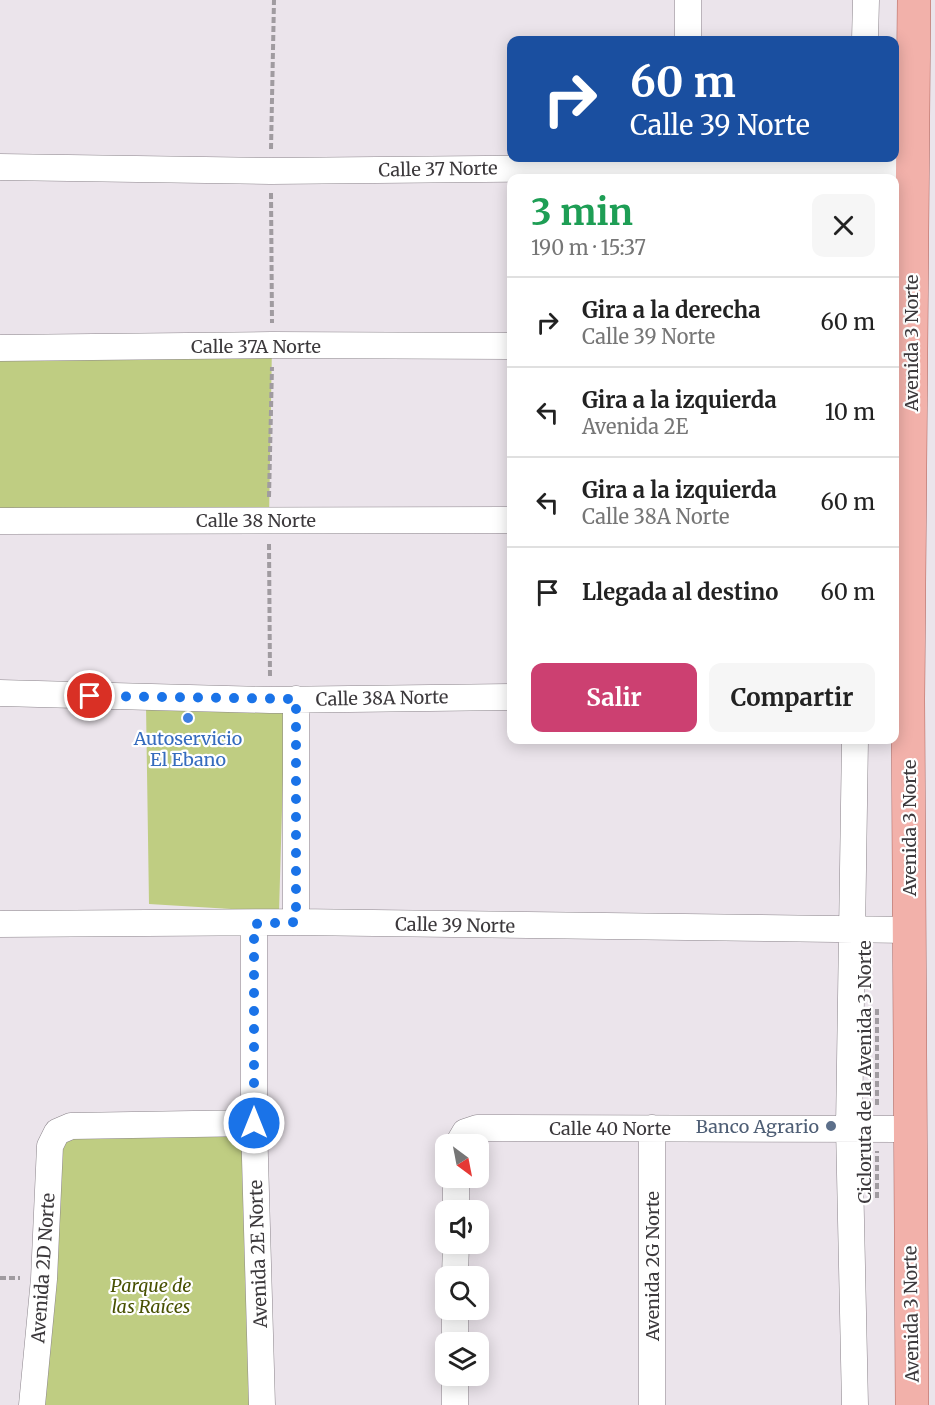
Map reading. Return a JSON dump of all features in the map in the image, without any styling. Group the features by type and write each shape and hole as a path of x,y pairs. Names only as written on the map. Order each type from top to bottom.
{"main road":[{"name":"Avenida 3 Norte","path":"912,1405 909,930 901,698 914,0"}],"street":[{"path":"687,36 688,0"},
{"path":"865,36 866,0"},
{"name":"Calle 37 Norte","path":"0,167 271,171 912,165"},
{"name":"Calle 37A Norte","path":"0,348 272,345 507,346"},
{"name":"Calle 38 Norte","path":"0,521 507,520"},
{"name":"Calle 38A Norte","path":"0,693 270,700 507,697"},
{"path":"296,699 296,922"},
{"path":"855,744 849,1127 855,1405"},
{"name":"Calle 39 Norte","path":"0,924 296,922 909,930"},
{"name":"Avenida 2E Norte","path":"254,924 254,1123 262,1405"},
{"name":"Avenida 2D Norte","path":"32,1405 44,1279 50,1146 57,1132 71,1126 254,1123"},
{"name":"Calle 40 Norte","path":"464,1134 477,1128 849,1127 909,1129"},
{"name":"Avenida 2G Norte","path":"652,1128 652,1405"},
{"path":"455,1386 455,1405"}],"path":[{"path":"270,700 269,519 272,345"},
{"name":"Cicloruta de la Avenida 3 Norte","path":"877,1000 877,1209"}],"green space":[{"path":"272,345 269,519 0,521 0,348"},
{"path":"146,705 285,706 279,912 149,904"},
{"name":"Parque de las Raíces","path":"254,1123 262,1405 32,1405 57,1132"}],"place":[{"name":"Autoservicio El Ebano","path":"188,718"},
{"name":"Banco Agrario","path":"831,1126"}],"route":[{"path":"90,696 296,699 296,922 254,924 254,1123"}]}
